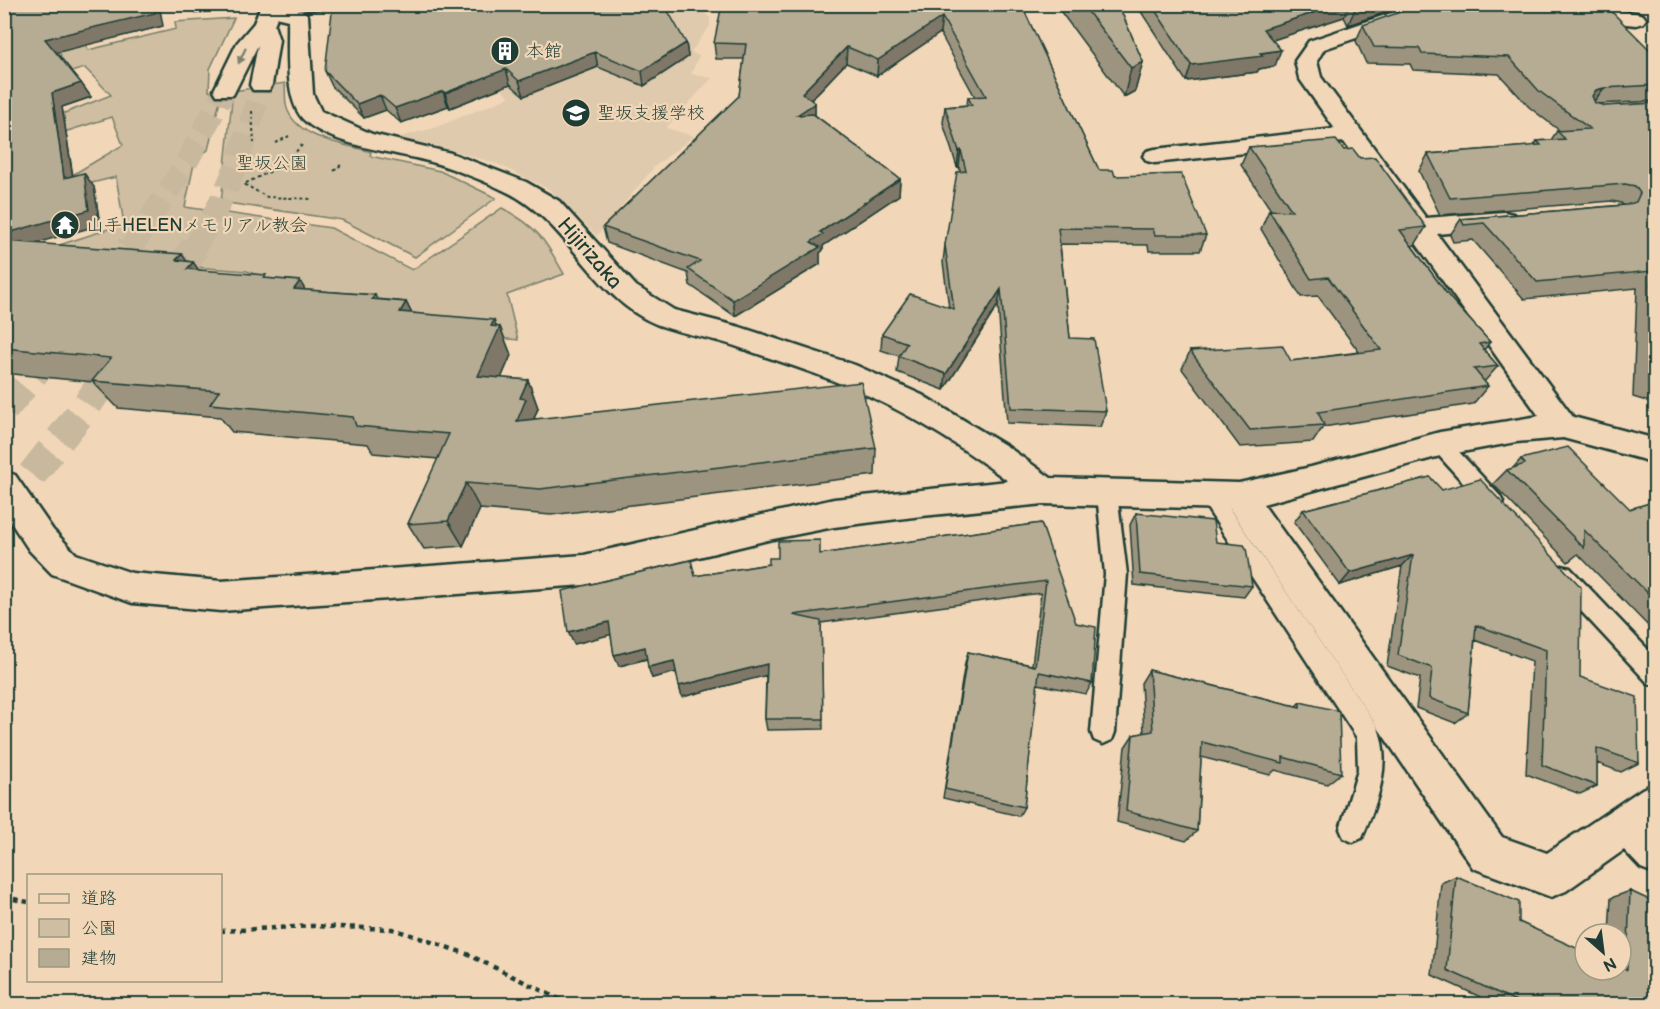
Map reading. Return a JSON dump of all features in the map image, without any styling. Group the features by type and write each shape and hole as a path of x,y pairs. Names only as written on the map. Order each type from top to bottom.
{"street":[{"path":"1418,4 1414,12 1316,45 1306,61 1310,78 1563,426"},
{"path":"1488,4 1636,19 1656,28"},
{"path":"1636,19 1655,5"},
{"path":"261,85 269,40 268,13"},
{"path":"225,90 248,43 268,13"},
{"name":"Hijirizaka","path":"268,13 298,16 302,94 313,116 330,126 364,139 442,158 517,187 550,207 626,293 665,316 788,353 844,373 901,399 997,456 1044,491"},
{"path":"1155,156 1349,134"},
{"path":"1419,227 1532,218"},
{"path":"4,484 41,540 64,564 132,588 221,596 584,570 768,526 834,513 1044,491 1225,496 1311,480 1440,444 1507,432 1563,426 1656,451"},
{"path":"1225,496 1488,853 1551,876 1641,813 1656,853"}],"lane":[{"path":"268,13 323,4"},
{"path":"1440,444 1512,521"},
{"path":"1103,732 1116,574 1107,494"},
{"path":"1225,496 1368,734 1372,747 1371,775 1353,829"},
{"path":"1544,555 1656,675"}],"path":[{"path":"251,105 254,143"},
{"path":"305,139 293,159 244,184 249,189 267,196 313,199"},
{"path":"4,897 27,902"},
{"path":"222,931 312,926 393,929 467,954 569,1005"}],"shaded area":[{"name":"聖坂支援学校","path":"438,5 696,5 710,18 710,26 691,52 699,56 691,74 712,78 666,128 694,136 655,166 597,236 549,189 497,164 448,149 395,138 434,128 510,97 459,47"}],"green space":[{"path":"234,18 210,69 209,91 221,96 208,150 195,159 185,207 331,228 412,270 502,208 539,235 564,274 507,295 518,340 434,330 338,308 247,271 49,256 47,249 124,224 116,177 76,187 74,174 123,145 112,117 42,139 34,125 111,95 85,68 71,72 62,66 59,41 81,23 88,50 176,29 175,22"},
{"name":"聖坂公園","path":"285,83 288,111 302,128 312,134 371,152 370,156 440,171 496,198 415,257 342,220 221,202 233,91"}],"building":[{"path":"4,4 154,4 155,13 45,39 81,83 52,93 64,178 84,173 89,210 4,234"},
{"path":"333,4 664,4 686,43 642,71 595,52 519,81 506,69 445,93 443,91 395,108 380,95 357,104 325,71"},
{"path":"722,4 1021,4 1099,170 1113,170 1115,176 1181,174 1206,235 1155,235 1153,229 1058,228 1070,338 1094,339 1106,411 1011,408 1001,289 946,374 899,356 907,343 882,334 910,294 954,309 945,245 957,172 966,171 945,107 972,105 968,97 986,96 942,17 878,60 847,47 802,93 815,103 797,115 813,114 900,179 820,232 823,234 811,242 820,247 733,300 688,269 700,261 603,227 739,96 746,44 714,43"},
{"path":"1082,4 1118,4 1143,62 1131,68"},
{"path":"1151,4 1341,4 1263,29 1281,50 1260,53 1263,56 1191,65"},
{"path":"1353,4 1370,4 1355,9"},
{"path":"1423,4 1577,4 1607,7 1656,56 1656,85 1604,88 1596,90 1592,96 1595,103 1605,106 1656,103 1656,383 1649,381 1652,271 1537,282 1484,223 1464,225 1461,219 1626,205 1636,202 1640,193 1635,186 1625,184 1450,198 1428,154 1541,145 1537,141 1565,139 1557,131 1590,129 1539,91 1509,57 1422,54 1419,48 1374,47 1363,25"},
{"path":"1336,140 1344,150 1353,149 1360,158 1375,157 1426,227 1400,230 1450,298 1490,342 1479,344 1498,366 1474,369 1488,386 1318,412 1324,425 1250,430 1190,351 1282,345 1291,361 1381,350 1328,277 1311,279 1269,210 1292,211 1249,147"},
{"path":"4,241 182,254 176,260 193,262 187,269 266,275 264,278 300,281 294,289 375,295 372,299 406,302 400,312 494,320 491,326 500,327 478,376 528,380 520,398 526,399 517,421 861,382 876,448 540,489 466,483 448,521 408,524 449,434 356,426 353,417 210,404 219,391 92,381 111,358 4,348"},
{"path":"1568,447 1630,509 1656,501 1656,601 1584,530 1584,548 1507,470 1525,464 1521,459"},
{"path":"1430,477 1442,490 1480,479 1581,587 1580,677 1637,697 1639,763 1597,748 1597,786 1542,765 1546,650 1476,625 1468,713 1429,698 1432,668 1398,655 1413,555 1350,573 1303,510"},
{"path":"1136,513 1213,521 1216,542 1244,545 1246,548 1252,586 1140,574"},
{"path":"1041,523 1076,623 1096,627 1092,683 1039,672 1024,807 945,789 968,652 1035,666 1046,581 793,615 821,621 823,719 765,719 767,664 679,686 674,661 648,667 645,647 614,655 609,622 568,632 562,591 691,560 695,576 769,564 769,558 778,558 778,541 820,540 820,554"},
{"path":"1149,670 1300,707 1300,702 1339,711 1341,773 1283,757 1283,763 1202,742 1197,831 1126,811 1133,735 1153,731"},
{"path":"1456,876 1519,902 1519,922 1573,947 1573,982 1633,982 1633,922 1629,922 1630,891 1656,903 1656,1005 1525,1005 1447,970"}],"tunnel":[{"path":"194,248 226,190 249,128 261,85"},
{"path":"131,248 184,167 225,90"},
{"path":"103,287 132,247"},
{"path":"160,298 195,247"},
{"path":"4,409 60,341"},
{"path":"4,510 87,405 124,351"}],"place":[{"name":"本館","path":"505,51"},
{"name":"聖坂支援学校","path":"576,113"},
{"name":"山手HELENメモリアル教会","path":"65,225"}]}
